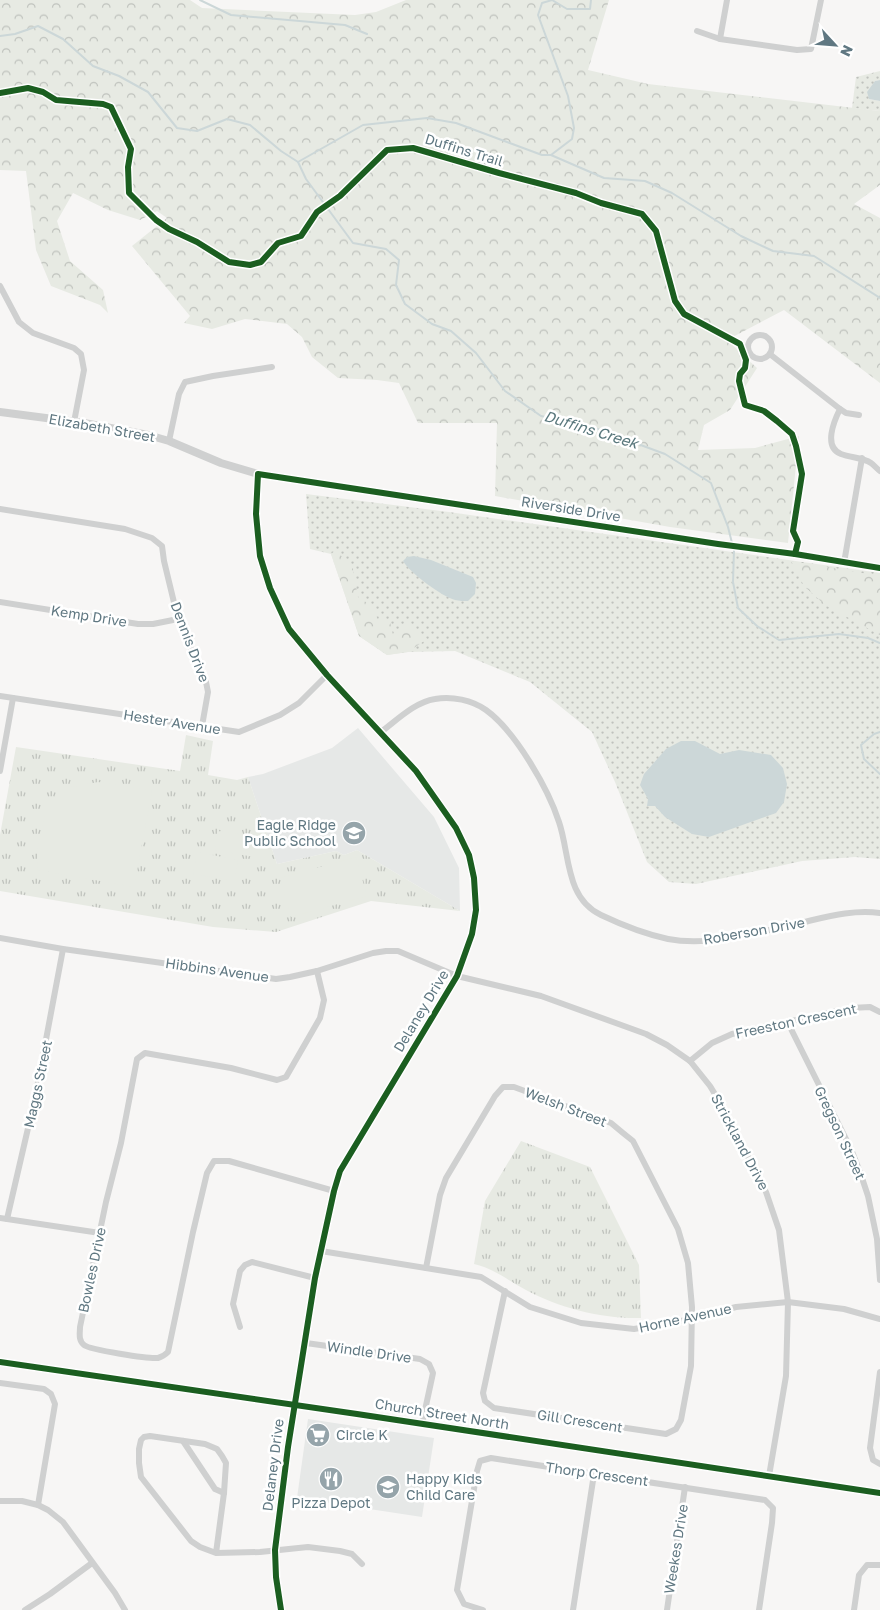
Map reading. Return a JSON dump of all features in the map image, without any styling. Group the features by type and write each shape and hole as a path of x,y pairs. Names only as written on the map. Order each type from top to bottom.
{"street":[{"path":"720,39 726,0"},
{"path":"697,31 720,39 797,50 811,49 820,0"},
{"path":"0,286 20,322 33,333 74,348 81,354 84,370 74,422"},
{"path":"759,334 768,336 773,345 771,355 762,360 752,357 747,348 750,338 759,334"},
{"path":"771,355 846,413 858,415"},
{"path":"169,441 178,394 185,382 272,367"},
{"path":"840,408 833,423 832,445 840,454 862,458 880,471"},
{"name":"Elizabeth Street","path":"0,412 148,435 169,441 221,463 258,474"},
{"path":"844,563 862,458"},
{"name":"Riverside Drive","path":"258,474 880,568"},
{"name":"Delaney Drive","path":"258,474 256,514 260,556 270,588 290,629 326,675 416,771 456,828 469,855 474,878 476,910 472,934 457,976 340,1171 334,1191 315,1278 306,1343 294,1405 275,1550 276,1577 281,1610"},
{"name":"Dennis Drive","path":"0,509 125,529 152,538 162,546 178,619 206,682 208,692 202,726"},
{"name":"Kemp Drive","path":"0,602 138,624 153,624 178,619"},
{"name":"Hester Avenue","path":"0,696 239,732 280,715 299,704 326,675"},
{"path":"0,771 13,698"},
{"name":"Roberson Drive","path":"381,732 416,706 435,699 457,698 472,702 485,710 504,727 544,785 560,823 572,881 586,906 599,914 641,931 668,939 690,941 713,940 841,914 864,911 880,914"},
{"name":"Hibbins Avenue","path":"0,938 63,949 276,979 290,978 386,951 398,951 457,976"},
{"name":"Maggs Street","path":"8,1219 35,1098 63,949"},
{"name":"Bowles Drive","path":"317,971 324,1000 320,1018 286,1077 276,1080 231,1068 145,1053 137,1059 79,1338 84,1346 147,1358 160,1358 168,1352 207,1173 214,1161 229,1161 334,1191"},
{"name":"Strickland Drive","path":"457,976 541,996 646,1034 667,1045 690,1061 710,1086 766,1192 779,1230 788,1302 786,1376 769,1476"},
{"name":"Freeston Crescent","path":"690,1061 712,1043 732,1034 851,1008 870,1007 880,1012"},
{"name":"Gregson Street","path":"787,1021 851,1149 868,1196 879,1239 880,1280"},
{"name":"Welsh Street","path":"426,1268 440,1195 446,1178 495,1096 503,1087 514,1087 611,1123 632,1141 678,1228 688,1262 692,1319"},
{"path":"0,1218 100,1233"},
{"name":"Horne Avenue","path":"321,1252 481,1277 530,1307 581,1323 634,1329 692,1319 736,1307 788,1302 844,1309 880,1319"},
{"path":"240,1327 233,1304 240,1271 245,1265 252,1262 315,1278"},
{"name":"Gill Crescent","path":"505,1291 484,1393 485,1401 494,1408 655,1433 666,1434 676,1429 681,1420 691,1366 692,1319"},
{"name":"Windle Drive","path":"306,1343 420,1359 429,1364 433,1373 422,1424"},
{"name":"Church Street North","path":"0,1362 880,1493"},
{"path":"880,1372 870,1448 873,1460 880,1464"},
{"path":"0,1383 44,1389 51,1394 55,1404 38,1505"},
{"path":"216,1553 226,1463 217,1449 205,1444 150,1436 144,1437 141,1440 139,1449 138,1463 141,1477 191,1541 200,1547 216,1553 308,1547 352,1554 362,1564"},
{"path":"183,1441 215,1489 224,1493"},
{"name":"Thorp Crescent","path":"482,1610 464,1604 457,1590 477,1471 480,1461 491,1458 764,1500 773,1508 759,1610"},
{"path":"573,1610 594,1474"},
{"name":"Weekes Drive","path":"667,1610 685,1487"},
{"path":"0,1501 22,1501 38,1505 63,1522 125,1610"},
{"path":"25,1610 92,1563"},
{"path":"854,1610 858,1575 867,1565 880,1565"}],"shaded area":[{"path":"880,80 880,101 869,99 867,92 875,81"},
{"path":"414,556 431,560 473,577 476,583 475,594 466,601 455,600 442,594 419,578 403,561 407,557"},
{"name":"Eagle Ridge Public School","path":"358,728 434,817 459,868 460,911 357,850 344,855 336,851 277,864 248,777 263,774 332,748"},
{"path":"681,741 695,741 720,754 739,750 771,755 783,768 787,784 784,802 776,813 709,837 692,834 665,817 655,806 647,806 648,799 640,785 644,774 666,749"},
{"path":"308,1419 434,1438 422,1517 297,1498"}],"green space":[{"path":"0,0 190,0 202,8 355,15 376,12 406,0 609,0 588,70 648,84 880,111 880,185 854,204 880,218 880,383 784,310 727,340 757,368 730,410 704,425 698,450 755,448 799,436 788,543 670,527 495,496 497,423 418,423 399,383 338,378 312,357 302,337 287,324 245,319 212,329 184,323 190,316 132,246 167,218 157,211 140,220 108,210 73,193 57,221 70,261 103,290 108,313 100,305 51,286 36,250 26,171 0,170"},
{"path":"880,71 880,80 875,81 869,99 880,101 880,111 852,108 856,77"},
{"path":"306,494 449,512 880,573 880,859 855,857 802,861 696,884 669,882 647,862 615,782 592,732 530,682 455,651 408,652 387,655 359,636 331,554 310,549"},
{"path":"336,550 353,569 358,597 372,606 378,620 390,622 393,635 408,621 427,639 408,652 387,655 359,636 331,554"},
{"path":"791,561 880,576 880,635 825,605 804,586"},
{"path":"186,735 213,741 208,775 237,780 248,777 277,864 336,851 344,855 357,850 460,911 371,901 276,932 213,927 0,891 0,835 16,747 180,771"},
{"path":"98,782 152,791 134,887 38,870 37,851 45,815 66,788"},
{"path":"218,831 257,837 254,857 215,850"},
{"path":"197,852 238,860 234,881 193,874"},
{"path":"356,857 367,896 291,917 280,878"},
{"path":"521,1141 590,1167 639,1265 641,1318 611,1317 567,1307 526,1290 494,1272 474,1264 485,1201"}],"waterway":[{"path":"200,0 231,15 345,25 367,34"},
{"path":"551,155 572,139 574,128 568,96 538,15 542,3 552,0 567,9 590,9 591,0"},
{"name":"Duffins Creek","path":"0,36 15,34 38,26 63,39 93,66 119,76 148,92 177,128 197,131 227,119 250,125 281,151 298,162 306,179 353,243 386,249 399,260 396,285 405,304 432,324 451,331 476,353 505,391 541,416 592,427 665,454 711,483 728,527 732,543"},
{"path":"298,162 363,125 427,118 456,123 542,155 551,155 604,178 645,181 672,193 741,236 773,251 814,256 880,298"},
{"name":"Duffins Creek","path":"734,550 733,582 738,608 757,626 779,640 839,634 868,638 880,643"},
{"name":"Duffins Creek","path":"880,732 874,734 861,745 864,759 880,774"}],"cycle path":[{"name":"Duffins Trail","path":"0,93 28,88 43,92 56,100 103,104 111,107 131,149 128,167 129,193 156,220 169,229 197,242 229,262 250,265 261,262 278,243 301,236 317,212 340,196 387,150 413,148 576,193 601,203 642,214 656,231 675,301 684,314 740,344 746,360 745,368 740,374 739,381 745,405 764,411 792,434 802,474 793,531 798,542 795,554"},
{"path":"281,1610 276,1577 275,1550 288,1447 315,1278 334,1191 340,1171 457,976 472,934 476,910 474,878 469,855 456,828 416,771 327,675 289,629 270,588 260,556 256,514 258,474 880,568"},
{"path":"0,1362 880,1493"}],"place":[{"name":"Eagle Ridge Public School","path":"354,833"},
{"name":"Circle K","path":"318,1435"},
{"name":"Pizza Depot","path":"331,1479"},
{"name":"Happy Kids Child Care","path":"388,1487"}]}
